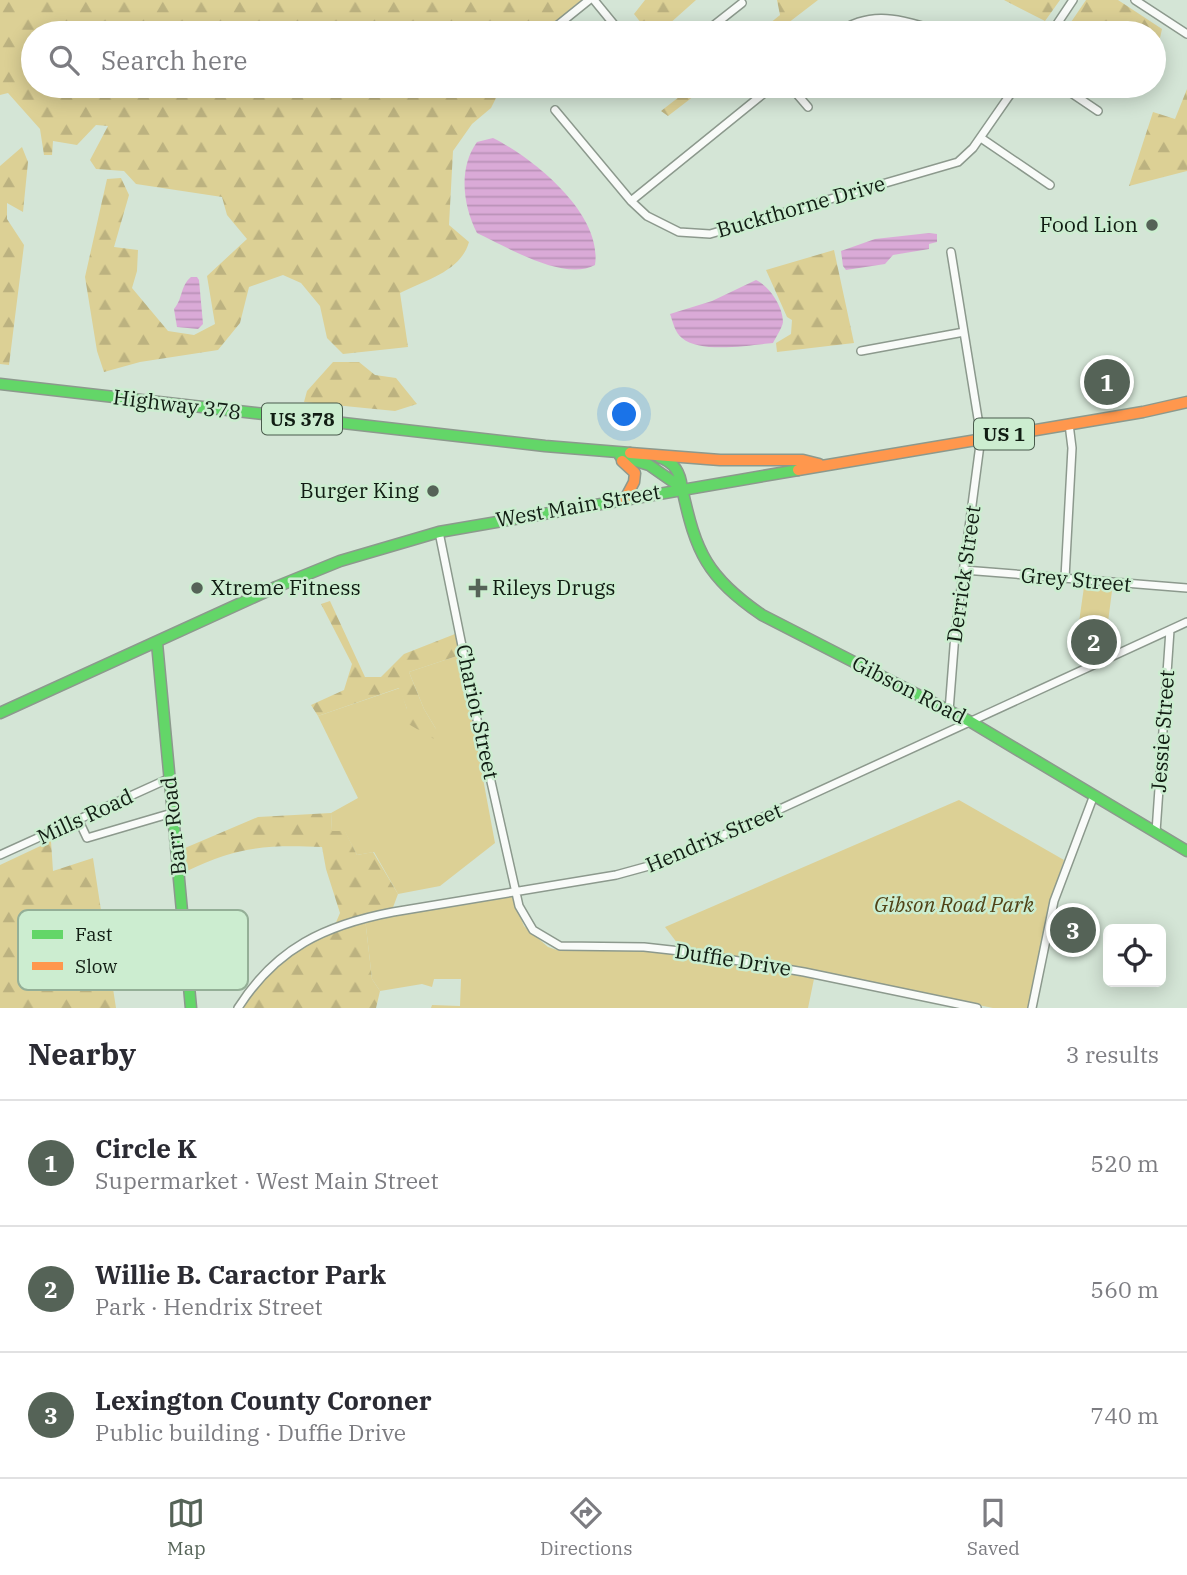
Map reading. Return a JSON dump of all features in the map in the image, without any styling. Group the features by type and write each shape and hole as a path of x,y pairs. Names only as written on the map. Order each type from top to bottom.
{"main road":[{"name":"Highway 378","path":"0,384 430,434 604,451"},
{"name":"West Main Street","path":"0,713 276,587 340,561 439,532 1187,402"},
{"name":"US 378","path":"604,451 729,461 803,460 822,464"},
{"name":"US 378","path":"604,451 649,465 682,488"},
{"path":"604,451 632,467 635,472 634,484 625,499"},
{"name":"Gibson Road","path":"650,454 674,464 680,473 697,550 729,591 762,615 971,722 1187,851"},
{"name":"Barr Road","path":"157,643 181,910"},
{"name":"Barr Road","path":"189,990 191,1008"}],"street":[{"path":"564,21 591,0 610,21"},
{"path":"1059,21 1073,0"},
{"path":"1135,0 1187,34"},
{"path":"719,21 742,3"},
{"path":"859,21 866,18 887,18 894,21"},
{"path":"631,201 757,98"},
{"path":"800,98 808,107"},
{"name":"Buckthorne Drive","path":"555,110 631,201 647,216 667,228 692,234 718,232 952,164 969,153 1008,98"},
{"path":"1079,98 1098,111"},
{"path":"981,138 1050,185"},
{"name":"Derrick Street","path":"949,711 954,645 981,438 951,252"},
{"path":"861,351 964,332"},
{"path":"1065,578 1072,448 1069,424"},
{"name":"Chariot Street","path":"439,532 516,892"},
{"name":"Grey Street","path":"964,570 1187,588"},
{"name":"Hendrix Street","path":"238,1008 256,982 277,961 323,932 356,919 627,873 667,862 1187,622"},
{"name":"Jessie Street","path":"1156,832 1170,630"},
{"name":"Mills Road","path":"0,856 170,778"},
{"path":"1032,1008 1054,901 1094,796"},
{"path":"78,819 88,838 172,813"},
{"name":"Duffie Drive","path":"516,892 525,919 533,930 560,946 644,947 680,951 804,972 976,1008"}],"green space":[{"path":"0,0 589,0 563,21 21,21 21,98 496,98 491,108 472,124 453,151 449,225 469,242 465,252 441,274 400,293 408,347 343,354 327,338 320,306 301,283 283,275 249,287 240,323 218,350 140,362 104,372 97,351 85,277 107,179 121,178 129,195 114,247 138,250 137,271 132,288 168,331 194,335 215,324 207,276 247,239 227,215 222,197 136,184 124,171 96,169 90,160 108,126 96,125 77,145 53,141 52,155 44,155 40,129 8,93 0,95"},
{"path":"645,0 696,0 672,21 640,21 634,14"},
{"path":"777,0 818,0 791,21 773,21 780,15"},
{"path":"1004,0 1060,0 1045,21"},
{"path":"1086,0 1118,0 1150,21 1072,21"},
{"path":"1187,89 1187,171 1129,186 1153,112 1175,119"},
{"path":"678,98 691,98 668,116 661,111"},
{"path":"22,147 28,162 23,212 7,203 7,219 24,245 9,365 0,364 0,166"},
{"path":"834,250 854,343 777,352 776,343 791,334 792,320 787,317 766,270"},
{"path":"333,362 359,362 375,375 396,378 417,404 395,411 304,402 307,391"},
{"path":"1085,580 1113,583 1103,661 1086,669 1079,622"},
{"path":"330,601 365,677 381,677 404,654 455,634 460,655 409,672 424,709 436,729 434,739 405,722 407,709 399,688 318,716 311,705 344,690 352,664 321,604"},
{"path":"460,655 495,843 440,886 398,894 374,852 357,855 345,832 332,831 331,813 358,798 318,716 400,688 407,709 436,729 424,709 409,672"},
{"name":"Gibson Road Park","path":"959,800 1064,860 1050,902 1028,1008 993,1008 803,969 681,948 665,927"},
{"path":"331,813 332,831 345,831 357,855 373,852 398,894 392,910 365,918 372,979 380,991 376,1008 238,1008 277,961 334,927 340,913 322,847 253,849 222,856 187,871 185,848 258,817"},
{"path":"51,841 53,871 93,858 101,910 18,910 18,990 113,990 116,1008 0,1008 0,865"},
{"path":"512,896 524,926 548,947 560,951 620,949 662,952 815,974 808,1008 431,1008 432,1005 460,1006 461,979 434,979 432,987 422,984 380,991 372,979 365,918"}],"shaded area":[{"path":"493,138 545,174 577,208 588,226 595,246 595,265 582,269 552,266 519,254 477,233 466,199 467,163 477,142"},
{"path":"937,234 937,242 929,244 929,249 893,255 885,264 846,270 843,266 841,251 875,239"},
{"path":"191,277 197,277 199,280 203,324 198,329 177,327 174,309"},
{"path":"756,280 766,287 781,310 783,322 773,343 739,347 701,346 682,338 674,327 670,314 712,301"}],"traffic: fast":[{"path":"0,384 545,446 630,453"},
{"path":"620,456 649,465 682,488"},
{"path":"659,457 676,469 682,488"},
{"path":"0,713 276,587 340,561 439,532 798,470"},
{"path":"682,488 693,530 707,562 728,588 762,615 971,722 1187,851"},
{"path":"157,643 182,910"},
{"path":"189,990 191,1008"}],"traffic: slow":[{"path":"798,470 1143,412 1187,402"},
{"path":"630,453 720,460 803,460 819,464"},
{"path":"622,461 635,473 634,482 625,499"}],"place":[{"name":"Food Lion","path":"1152,225"},
{"name":"Circle K","path":"1107,382"},
{"name":"Burger King","path":"433,491"},
{"name":"Xtreme Fitness","path":"197,588"},
{"name":"Rileys Drugs","path":"478,588"},
{"name":"Willie B. Caractor Park","path":"1094,642"},
{"name":"Lexington County Coroner","path":"1073,930"}]}
